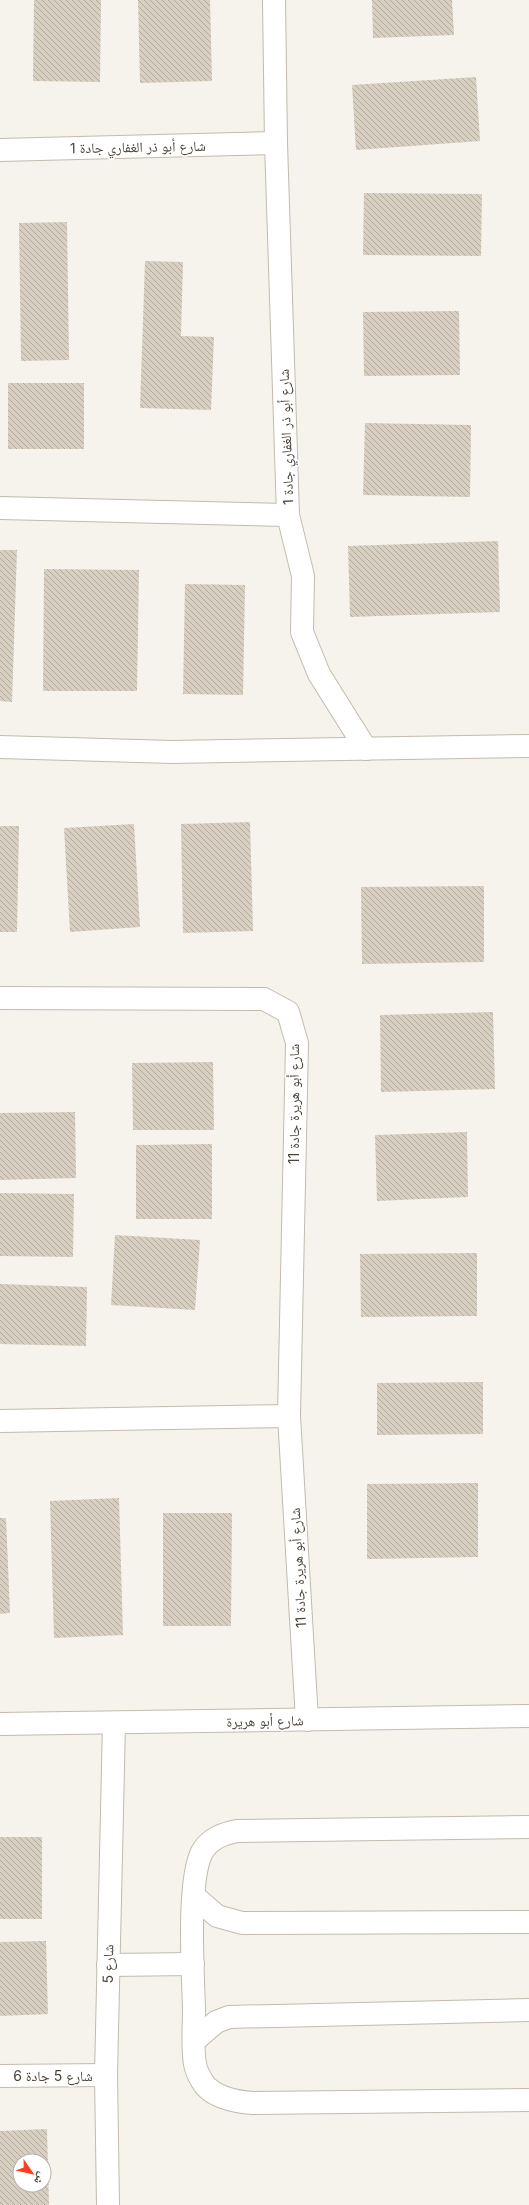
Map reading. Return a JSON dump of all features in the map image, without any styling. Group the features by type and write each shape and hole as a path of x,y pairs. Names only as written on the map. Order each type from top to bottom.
{"street":[{"name":"شارع أبو ذر الغفاري جادة 1","path":"0,508 288,515 276,143 274,0"},
{"name":"شارع أبو ذر الغفاري جادة 1","path":"0,150 276,143"},
{"path":"288,515 303,576 302,632 319,674 366,749"},
{"path":"0,748 172,752 529,746"},
{"name":"شارع أبو هريرة جادة 11","path":"0,998 264,998 288,1012 297,1043 290,1416 307,1720"},
{"path":"0,1421 290,1416"},
{"name":"شارع أبو هريرة","path":"0,1724 529,1716"},
{"name":"شارع 5","path":"108,2205 106,2075 114,1723"},
{"path":"529,1827 231,1832 215,1838 202,1852 194,1883 193,1964 195,2064 202,2082 208,2089 240,2102 529,2100"},
{"path":"194,1896 217,1916 242,1923 529,1922"},
{"path":"108,1965 193,1964"},
{"path":"194,2040 216,2022 229,2017 529,2010"},
{"name":"شارع 5 جادة 6","path":"0,2076 106,2075"}],"building":[{"path":"34,0 101,0 100,82 33,81"},
{"path":"138,0 210,0 212,81 140,83"},
{"path":"372,0 452,0 454,35 373,38"},
{"path":"476,77 480,141 356,150 352,85"},
{"path":"364,193 482,194 481,256 363,255"},
{"path":"67,222 69,360 21,361 19,223"},
{"path":"145,261 183,262 181,336 214,337 211,410 140,408"},
{"path":"459,311 460,375 364,376 363,312"},
{"path":"8,383 84,383 84,449 8,449"},
{"path":"365,423 471,425 470,497 363,495"},
{"path":"498,541 500,612 350,617 348,546"},
{"path":"0,550 17,550 12,702 0,701"},
{"path":"44,569 139,570 137,691 43,691"},
{"path":"185,584 245,585 243,695 183,694"},
{"path":"250,822 253,931 183,933 181,824"},
{"path":"134,824 140,927 70,932 64,828"},
{"path":"0,826 19,826 17,932 0,932"},
{"path":"484,886 484,962 362,964 361,887"},
{"path":"493,1012 495,1089 381,1092 380,1015"},
{"path":"213,1062 214,1130 133,1130 132,1063"},
{"path":"75,1112 76,1178 0,1180 0,1113"},
{"path":"467,1132 468,1197 377,1201 375,1135"},
{"path":"212,1144 212,1219 136,1219 136,1145"},
{"path":"0,1193 74,1194 73,1257 0,1256"},
{"path":"115,1235 200,1240 195,1310 111,1305"},
{"path":"477,1253 477,1316 361,1317 360,1254"},
{"path":"0,1284 87,1287 86,1346 0,1344"},
{"path":"483,1382 483,1434 377,1435 377,1383"},
{"path":"478,1483 478,1557 367,1559 367,1484"},
{"path":"119,1498 123,1635 54,1638 50,1501"},
{"path":"163,1513 232,1513 231,1626 163,1626"},
{"path":"0,1518 6,1518 10,1613 0,1614"},
{"path":"0,1837 42,1837 42,1919 0,1919"},
{"path":"46,1941 48,2014 0,2016 0,1942"},
{"path":"47,2129 48,2153 12,2153 12,2193 49,2193 49,2205 0,2205 0,2131"}]}
